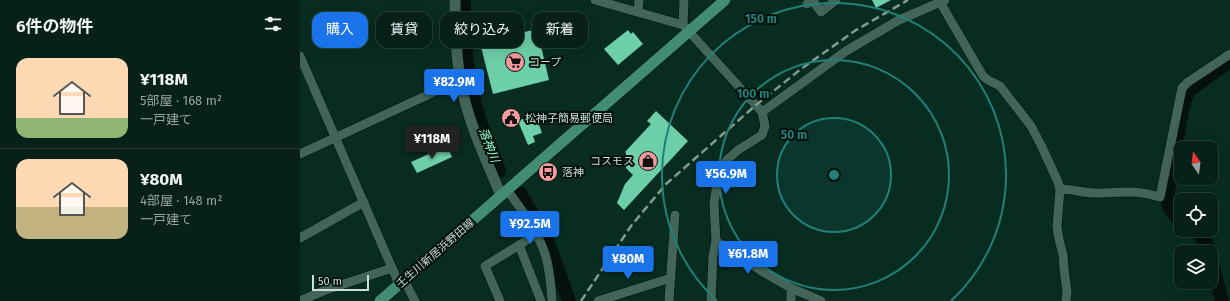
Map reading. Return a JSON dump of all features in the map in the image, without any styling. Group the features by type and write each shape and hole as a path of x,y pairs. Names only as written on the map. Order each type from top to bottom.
{"main road":[{"name":"壬生川新居浜野田線","path":"380,301 504,192 686,28 725,0"}],"street":[{"path":"455,0 455,32 460,80 478,143 504,192 530,222 537,234 546,255 552,301"},
{"path":"595,0 686,28 762,112 764,126 762,135 738,150 727,160 718,176 714,204 716,241 713,256 711,301"},
{"path":"638,12 639,0"},
{"path":"684,0 686,28"},
{"path":"807,4 813,1 821,12 836,0"},
{"path":"762,112 846,51 898,20 942,1 983,76 1000,86 1031,126 1060,188 1057,228 1064,255 1067,292 1066,301"},
{"path":"1060,188 1093,193 1146,193 1160,197 1182,88 1188,82 1230,54"},
{"path":"300,56 334,138 364,202 392,268 415,301"},
{"path":"300,154 460,80"},
{"path":"300,238 364,202"},
{"path":"669,301 675,216"},
{"path":"500,301 485,266 537,234"},
{"path":"716,241 763,272 791,288 821,301"},
{"path":"519,245 541,301"},
{"path":"300,300 392,268"},
{"path":"598,301 671,278"},
{"path":"791,288 791,301"}],"building":[{"path":"872,0 891,0 876,8"},
{"name":"コープ","path":"532,30 532,48 541,48 549,80 493,94 481,48 524,48 524,32"},
{"path":"628,30 631,34 633,32 643,44 618,65 604,49"},
{"name":"コスモス","path":"656,111 688,141 624,210 617,203 625,184 633,175 626,168 625,152 651,124 647,121"},
{"path":"535,114 542,133 533,136 535,142 528,145 518,121"},
{"path":"447,146 452,157 417,173 411,162"}],"waterway":[{"name":"落神川","path":"464,0 464,33 470,83 483,131 499,171"},
{"path":"1174,213 1168,204 1167,197 1183,106 1188,91 1230,61"},
{"name":"落神川","path":"521,194 549,245 569,301"},
{"path":"1202,237 1206,245"},
{"path":"1218,286 1222,301"}],"railway":[{"path":"581,301 631,226 666,184 756,105 801,69 856,30 908,0"}],"place":[{"name":"コープ","path":"515,62"},
{"name":"松神子簡易郵便局","path":"511,118"},
{"name":"コスモス","path":"648,161"},
{"name":"落神","path":"548,172"}]}
